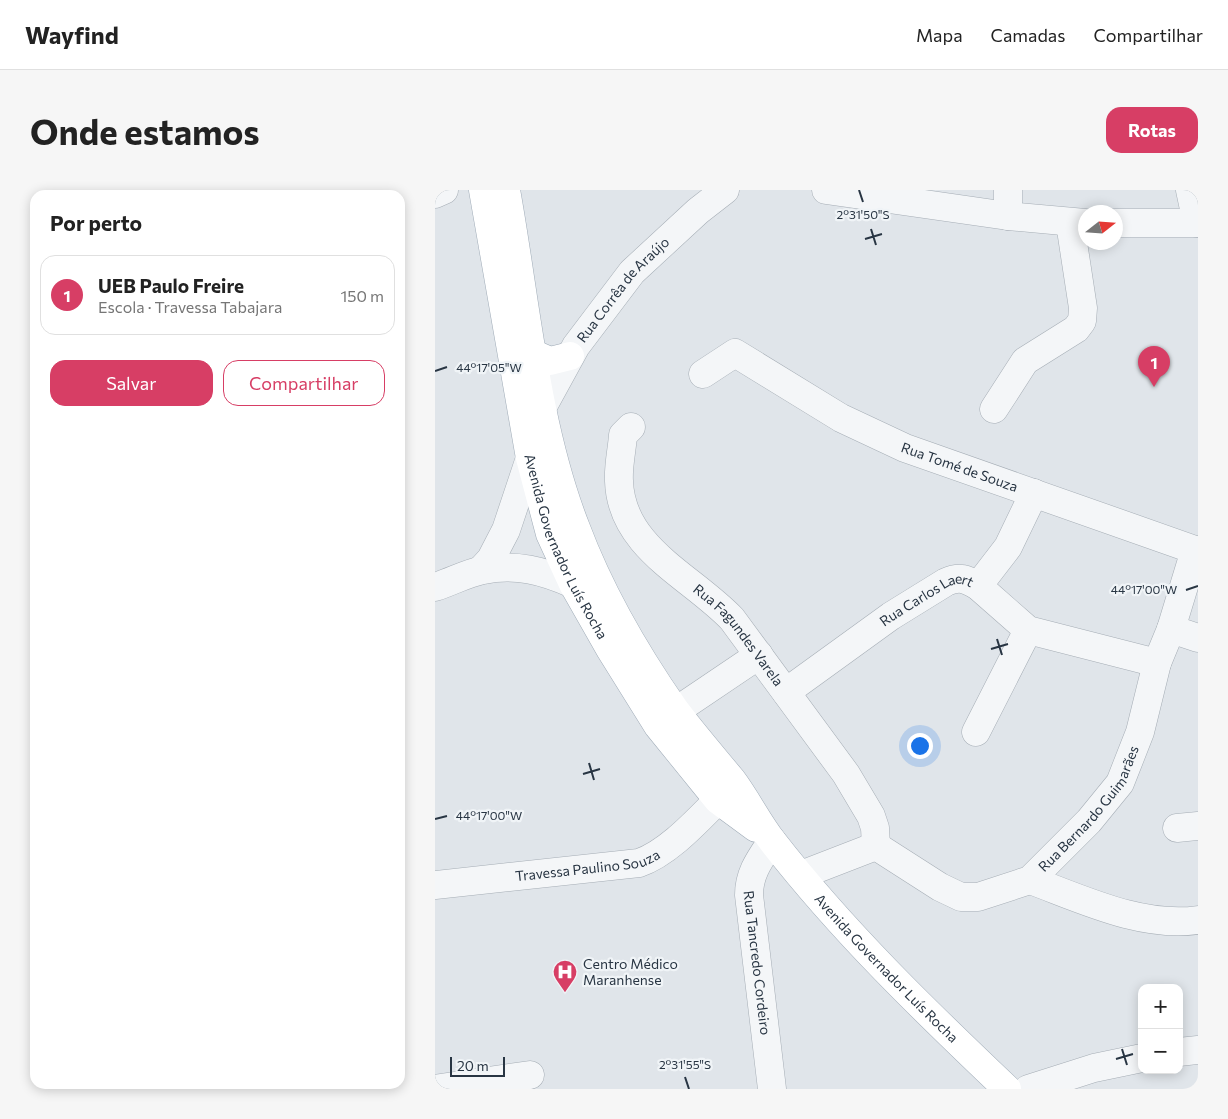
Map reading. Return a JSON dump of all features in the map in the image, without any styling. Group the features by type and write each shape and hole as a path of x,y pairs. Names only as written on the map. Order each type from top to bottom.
{"main road":[{"name":"Avenida Governador Luís Rocha","path":"483,190 530,458 550,534 573,584 610,649 658,726 718,800 772,841"},
{"name":"Avenida Governador Luís Rocha","path":"506,190 543,408 562,484 575,526 590,564 635,648 676,711 735,783 772,841 904,991 1007,1089"},
{"path":"533,354 550,361 570,356"}],"street":[{"path":"435,194 444,190"},
{"name":"Rua Corrêa de Araújo","path":"481,570 491,559 506,530 530,458 543,408 570,356 632,272 698,211 725,190"},
{"path":"826,190 1008,203 1078,223"},
{"path":"1123,223 1197,223 1190,190"},
{"path":"995,409 1025,361 1076,329 1082,321 1080,250"},
{"name":"Rua Tomé de Souza","path":"703,374 735,353 841,418 905,448 1197,551"},
{"name":"Rua Fagundes Varela","path":"631,428 623,435 619,481 623,505 636,534 662,561 715,602 732,619 846,774 871,816 875,828 876,846"},
{"name":"Rua Carlos Laert","path":"786,692 891,616 946,582 956,578 965,578 977,586 1008,548 1034,493"},
{"name":"Rua Bernardo Guimarães","path":"876,846 940,887 961,897 978,897 1030,880 1089,821 1120,783 1140,732 1157,663 1171,629 1197,551"},
{"path":"436,583 481,570 501,567 532,569 573,584"},
{"path":"977,586 1028,630 1157,663"},
{"path":"1171,629 1198,638"},
{"path":"976,732 1028,630"},
{"path":"676,711 759,656"},
{"name":"Travessa Paulino Souza","path":"435,885 639,863 647,860 688,830 718,800"},
{"name":"Rua Tancredo Cordeiro","path":"772,841 752,871 749,881 749,895 772,1089"},
{"path":"801,875 876,846"},
{"path":"1030,880 1124,914 1183,922 1198,920"},
{"path":"1183,1052 1198,1050"},
{"path":"1028,1089 1093,1068 1138,1059"},
{"path":"435,1088 530,1075"}],"place":[{"name":"UEB Paulo Freire","path":"1154,387"},
{"name":"Centro Médico Maranhense","path":"565,993"}]}
